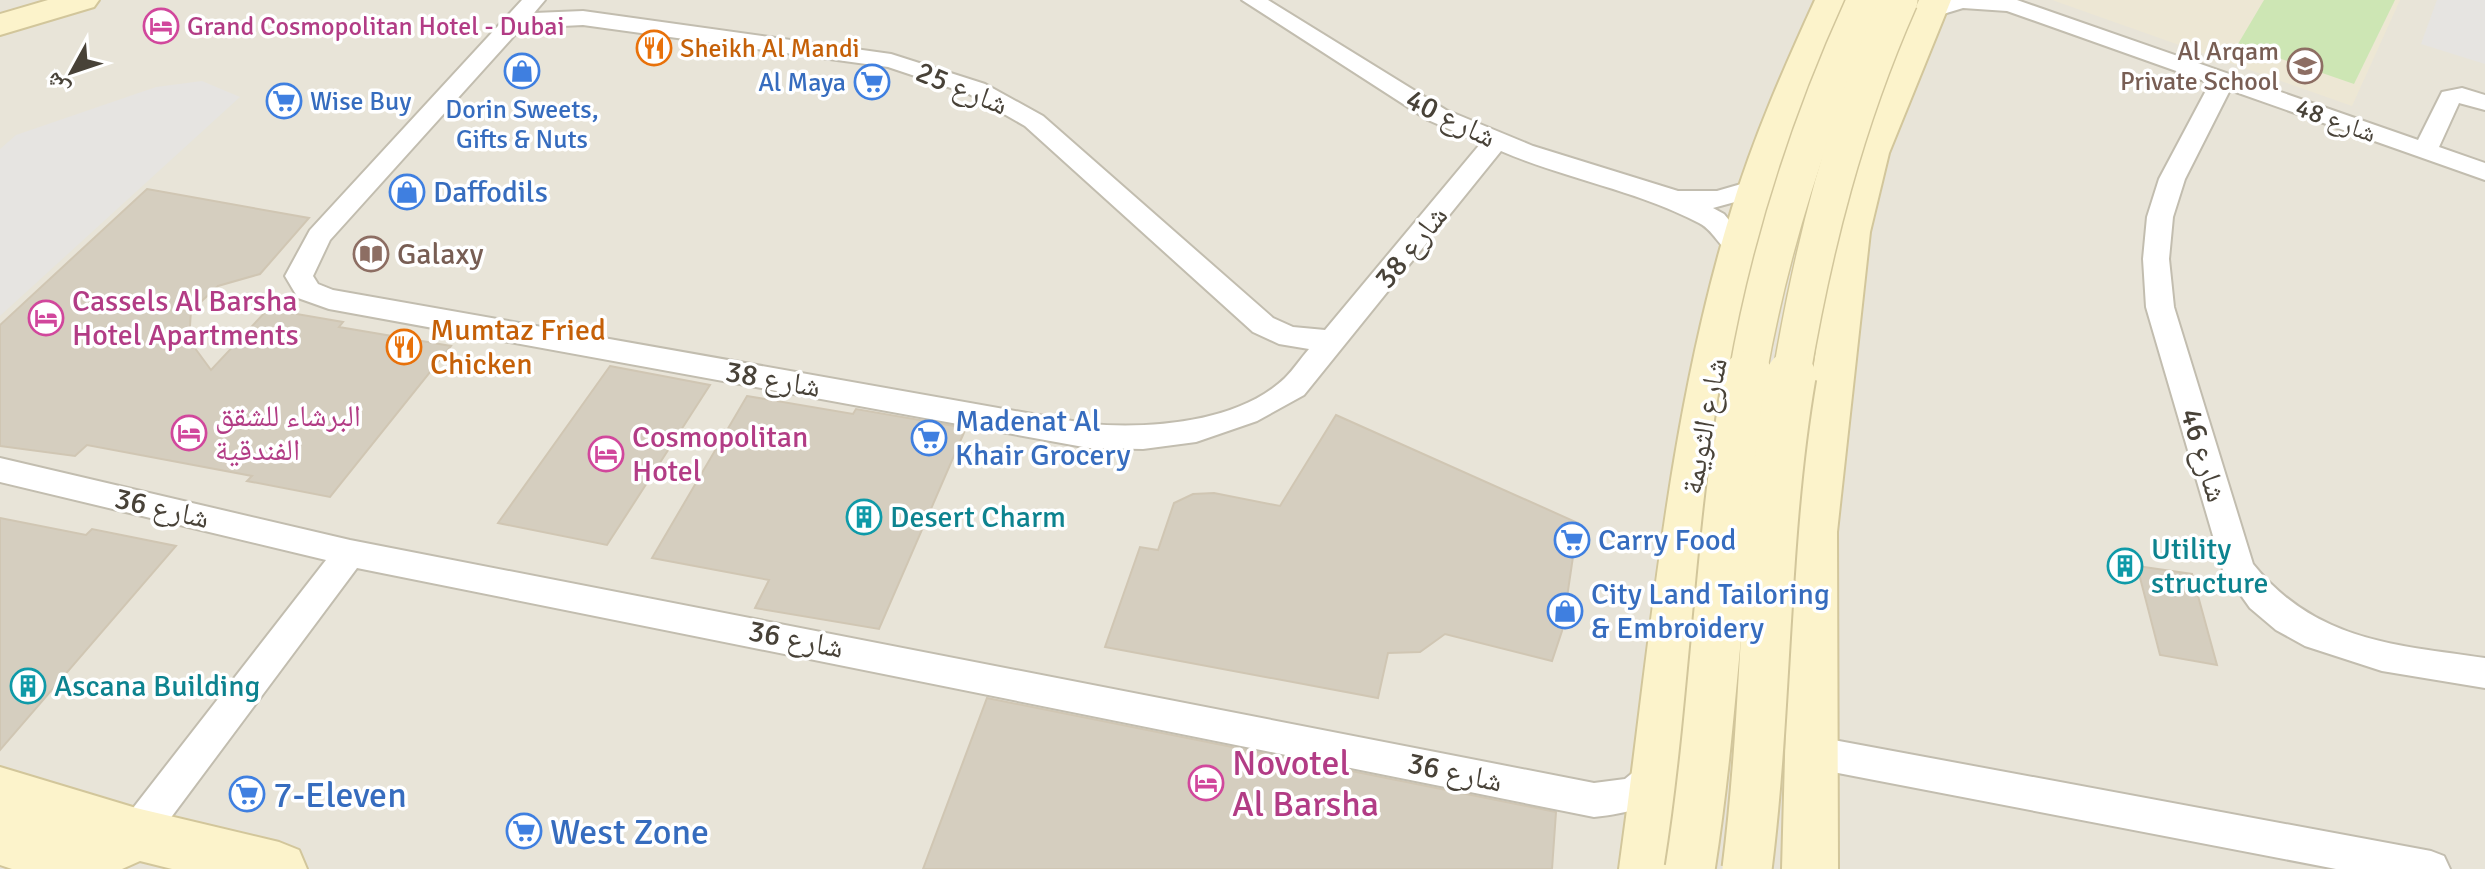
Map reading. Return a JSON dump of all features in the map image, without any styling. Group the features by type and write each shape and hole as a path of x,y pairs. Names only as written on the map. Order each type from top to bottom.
{"street":[{"path":"0,25 83,0"},
{"name":"شارع 25","path":"547,0 583,18"},
{"name":"شارع 40","path":"1253,0 1411,100 1496,141 1668,196 1715,220 1738,247"},
{"name":"شارع الثويمة","path":"1648,861 1696,462 1738,247 1755,188 1796,79 1831,0"},
{"path":"1690,869 1703,781 1733,471 1755,332 1778,238 1813,124 1866,0"},
{"name":"شارع 48","path":"1921,4 2001,2 2485,172"},
{"path":"1810,869 1811,570 1818,488 1851,232 1871,153 1921,4"},
{"path":"1747,869 1762,708 1774,486 1813,251 1847,129 1876,49 1921,4"},
{"name":"شارع 25","path":"525,10 863,56 919,68 977,89 1007,103 1059,140 1263,325"},
{"name":"شارع 38","path":"525,10 319,236 299,276 308,291 329,299 1106,438 1160,437 1215,426 1267,405 1305,375 1496,141"},
{"name":"شارع 46","path":"2223,80 2172,179 2160,217 2156,259 2160,307 2239,570 2257,594 2282,617 2324,641 2380,656 2485,673"},
{"path":"2425,151 2450,97 2462,95 2485,103"},
{"name":"شارع 40","path":"1668,196 1718,200 1755,188"},
{"path":"1263,325 1283,357 1305,375"},
{"path":"1263,325 1289,337 1335,341"},
{"path":"1696,462 1723,490 1752,504 1782,507 1818,488"},
{"name":"شارع 36","path":"0,470 350,553 997,678 1594,800 1633,795 1660,773"},
{"path":"1685,547 1719,529 1751,527 1782,541 1811,570"},
{"path":"0,839 67,858 101,853 136,834 350,553"},
{"path":"1812,752 2431,869"},
{"path":"0,792 136,834 279,869"},
{"name":"شارع 36","path":"1594,800 1630,825 1648,861"}],"shaded area":[{"path":"0,0 2485,0 2485,869 0,869"},
{"name":"Al Arqam Private School","path":"2052,0 2400,0 2352,106"},
{"path":"2437,0 2485,0 2485,64 2421,44"},
{"path":"202,81 240,97 0,316 0,149 16,135 156,87"}],"green space":[{"path":"2264,0 2395,0 2354,84 2238,44"}],"building":[{"path":"147,189 309,218 260,274 218,286 191,311 189,340 211,370 268,309 343,322 339,327 451,346 330,497 247,481 252,476 87,445 75,456 0,446 0,325"},
{"name":"Cosmopolitan Hotel","path":"610,366 710,385 607,545 498,523"},
{"path":"747,396 853,414 856,409 966,428 879,629 755,608 769,580 652,558"},
{"path":"1336,415 1578,523 1562,631 1552,661 1445,634 1420,652 1388,653 1378,698 1105,647 1140,547 1158,550 1174,503 1193,494 1214,493 1280,506"},
{"name":"Ascana Building","path":"0,518 86,535 92,529 176,546 0,750"},
{"path":"2137,566 2192,574 2217,665 2160,655"},
{"name":"Novotel Al Barsha","path":"987,698 1556,812 1552,869 923,869"}],"place":[{"name":"Grand Cosmopolitan Hotel - Dubai","path":"161,26"},
{"name":"Sheikh Al Mandi","path":"654,48"},
{"name":"Al Arqam Private School","path":"2305,66"},
{"name":"Dorin Sweets, Gifts & Nuts","path":"522,71"},
{"name":"Al Maya","path":"872,82"},
{"name":"Wise Buy","path":"284,101"},
{"name":"Daffodils","path":"407,192"},
{"name":"Galaxy","path":"371,254"},
{"name":"Cassels Al Barsha Hotel Apartments","path":"46,318"},
{"name":"Mumtaz Fried Chicken","path":"404,347"},
{"name":"البرشاء للشقق الفندقية","path":"189,433"},
{"name":"Madenat Al Khair Grocery","path":"929,438"},
{"name":"Cosmopolitan Hotel","path":"606,454"},
{"name":"Desert Charm","path":"864,517"},
{"name":"Carry Food","path":"1572,540"},
{"name":"Utility structure","path":"2125,566"},
{"name":"City Land Tailoring & Embroidery","path":"1565,611"},
{"name":"Ascana Building","path":"28,686"},
{"name":"Novotel Al Barsha","path":"1206,783"},
{"name":"7-Eleven","path":"247,794"},
{"name":"West Zone","path":"524,831"}]}
